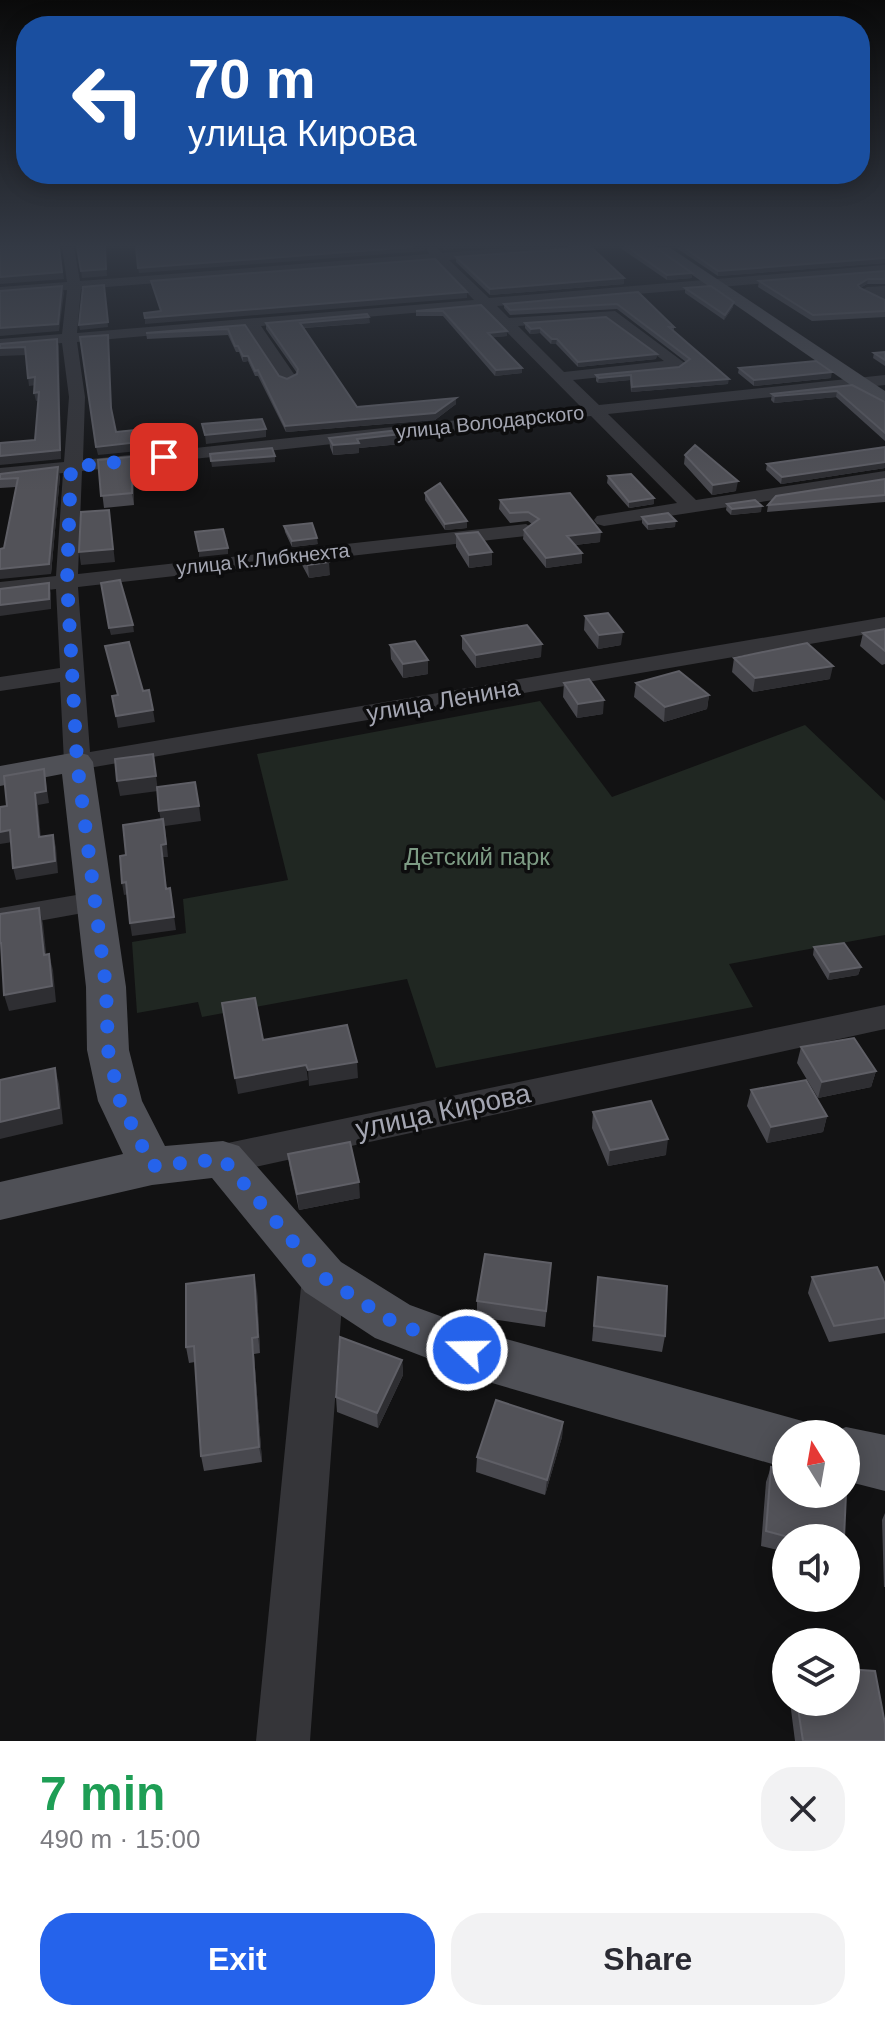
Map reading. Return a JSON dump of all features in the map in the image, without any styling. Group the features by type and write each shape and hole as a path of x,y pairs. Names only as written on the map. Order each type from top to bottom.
{"main road":[{"path":"780,328 885,400"},
{"path":"77,762 106,987 108,1050 120,1101 152,1166"},
{"name":"улица Ленина","path":"0,776 77,762"},
{"path":"223,1159 323,1277 393,1322 492,1359 772,1437"},
{"name":"улица Кирова","path":"0,1201 152,1166 223,1159"},
{"path":"860,1457 885,1463"}],"street":[{"path":"70,328 77,397 67,580 77,762"},
{"path":"0,344 187,328"},
{"path":"255,328 288,377"},
{"path":"510,328 692,507"},
{"path":"561,377 678,364 629,328"},
{"name":"улица Володарского","path":"0,474 885,380"},
{"path":"604,520 885,477"},
{"name":"улица К.Либкнехта","path":"0,589 526,530"},
{"name":"улица Ленина","path":"77,762 885,624"},
{"path":"0,684 72,673"},
{"path":"0,918 94,902"},
{"name":"улица Кирова","path":"223,1159 885,1017"},
{"path":"283,1741 323,1277"}],"green space":[{"name":"Детский парк","path":"540,701 612,797 805,725 885,801 885,935 729,964 753,1007 436,1068 407,979 202,1017 198,1002 137,1013 132,942 186,933 183,899 288,880 257,754"}],"building":[{"path":"205,328 247,328 279,376 287,379 297,374 298,369 270,328 304,328 357,407 456,398 435,413 285,426 258,370 255,371 248,356 243,356 235,346 228,329 146,333"},
{"path":"458,328 504,328 507,331 488,333 522,368 496,370"},
{"path":"540,328 622,328 657,354 578,362 557,339 552,339"},
{"path":"649,328 670,328 729,379 632,387 631,375 599,378 596,375 679,367 690,359"},
{"path":"108,335 111,408 116,432 155,428 157,440 96,447 80,337"},
{"path":"57,339 60,450 0,456 0,443 35,440 39,392 34,393 35,377 28,378 25,347 0,348 0,344"},
{"path":"885,352 885,360 874,353"},
{"path":"816,361 832,372 754,380 739,368"},
{"path":"852,385 885,402 885,433 837,391 772,394"},
{"path":"262,419 266,429 205,435 202,424"},
{"path":"408,429 401,434 357,439 359,443 333,445 329,438"},
{"path":"695,445 738,481 713,485 685,455"},
{"path":"885,447 885,462 782,477 767,464"},
{"path":"272,448 275,456 211,461 210,454"},
{"path":"161,454 162,459 141,461 142,472 132,473 132,493 101,496 98,460"},
{"path":"58,467 49,564 0,569 0,549 4,548 18,478 0,479 0,474"},
{"path":"631,474 654,498 629,502 608,476"},
{"path":"885,479 885,495 768,505 776,496"},
{"path":"440,483 467,521 445,524 425,493"},
{"path":"570,493 601,532 567,536 582,553 546,558 524,530 539,519 528,512 510,513 500,500"},
{"path":"755,500 762,506 732,509 727,504"},
{"path":"109,510 113,549 79,552 81,512"},
{"path":"668,513 676,521 648,524 642,517"},
{"path":"312,523 317,538 292,541 284,526"},
{"path":"223,529 228,548 199,551 195,532"},
{"path":"478,532 492,552 469,555 456,534"},
{"path":"324,549 329,562 308,565 301,552"},
{"path":"120,580 133,625 109,628 101,583"},
{"path":"49,583 49,599 0,605 0,589"},
{"path":"608,613 623,632 599,635 585,616"},
{"path":"527,625 542,644 476,655 462,636"},
{"path":"885,629 885,651 863,633"},
{"path":"415,641 428,660 403,664 390,645"},
{"path":"129,642 143,691 149,690 153,710 116,716 112,696 118,695 105,646"},
{"path":"807,643 833,666 755,678 734,658"},
{"path":"679,671 709,695 665,707 636,683"},
{"path":"589,679 604,700 578,704 564,683"},
{"path":"153,754 156,776 117,781 115,759"},
{"path":"44,769 46,791 35,793 39,837 53,835 55,861 13,868 10,830 0,832 0,807 7,806 4,776"},
{"path":"195,782 199,806 159,811 157,787"},
{"path":"163,819 166,844 161,845 166,889 170,888 174,917 130,923 120,856 126,855 123,825"},
{"path":"39,908 44,955 49,954 52,986 4,995 0,914"},
{"path":"844,943 861,967 830,972 814,947"},
{"path":"255,998 263,1040 347,1025 357,1062 308,1070 306,1065 235,1078 222,1003"},
{"path":"854,1038 876,1071 822,1082 801,1047"},
{"path":"55,1068 59,1108 0,1122 0,1080"},
{"path":"806,1080 827,1116 771,1127 751,1090"},
{"path":"651,1101 668,1139 610,1150 593,1112"},
{"path":"350,1142 359,1182 297,1194 288,1154"},
{"path":"485,1254 551,1263 546,1311 477,1301"},
{"path":"877,1267 885,1284 885,1318 834,1326 812,1277"},
{"path":"254,1275 258,1337 252,1338 259,1447 201,1456 194,1346 186,1347 186,1284"},
{"path":"598,1277 667,1286 665,1336 594,1326"},
{"path":"340,1337 402,1360 377,1413 336,1397"},
{"path":"496,1400 563,1422 547,1480 477,1457"},
{"path":"771,1467 772,1508 845,1508 845,1524 772,1524 772,1533 766,1531"},
{"path":"860,1670 875,1671 885,1724 885,1741 803,1741 799,1716 860,1716"}],"route":[{"path":"164,457 71,467 67,580 77,762 106,987 108,1050 120,1101 152,1166 223,1159 323,1277 393,1322 467,1350"}]}
